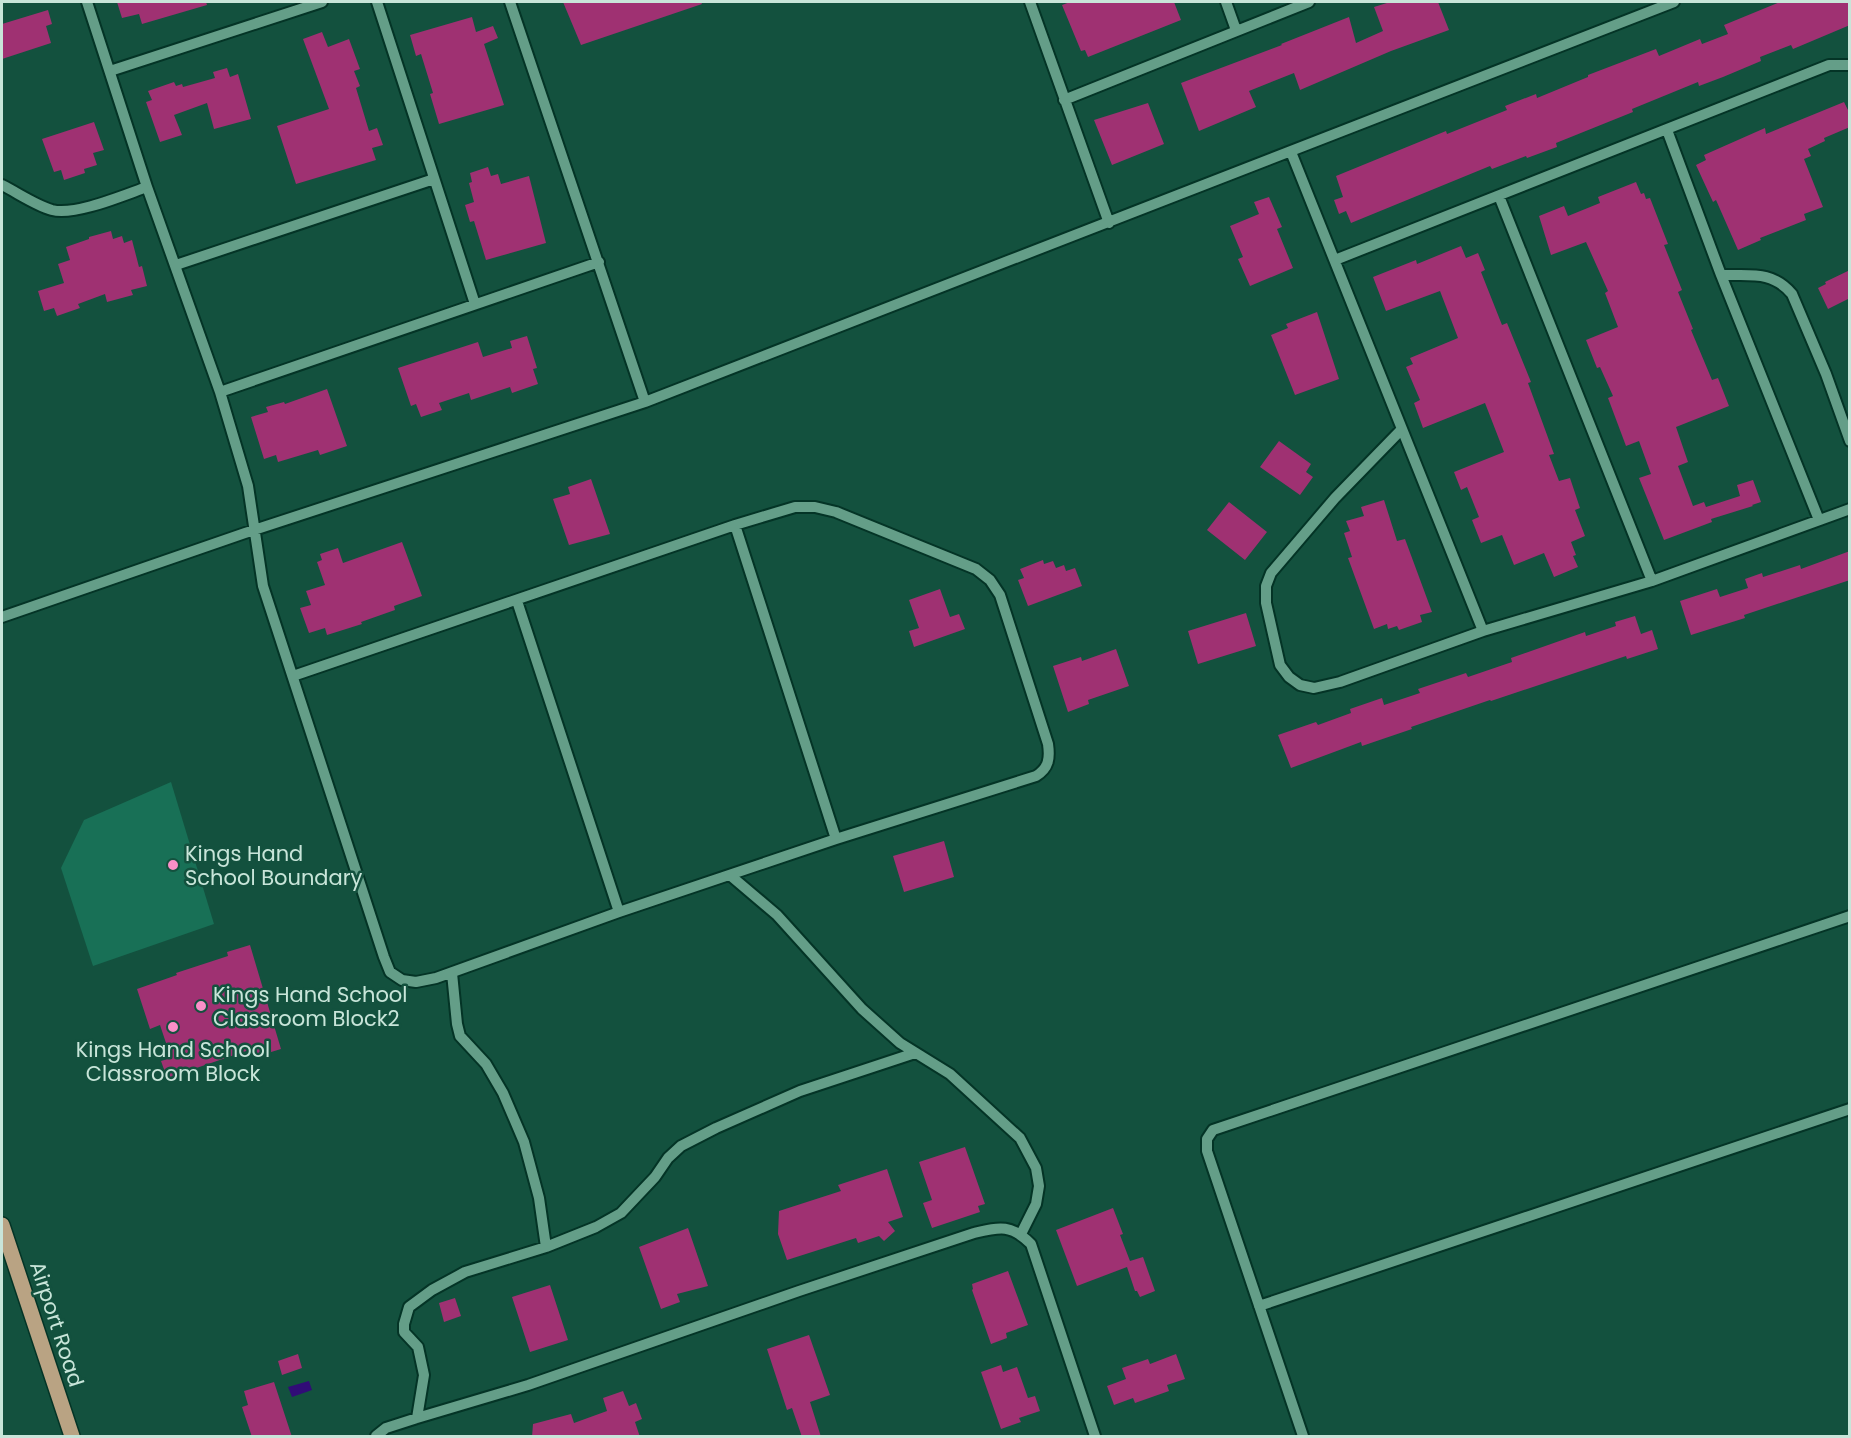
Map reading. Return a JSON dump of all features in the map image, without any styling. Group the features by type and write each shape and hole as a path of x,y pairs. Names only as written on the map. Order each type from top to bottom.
{"main road":[{"name":"Airport Road","path":"2,1225 72,1437"}],"street":[{"path":"87,2 147,188 220,392 248,486 263,586 292,676 390,972 402,980 416,982 452,973 619,912 836,839 1036,776 1043,772 1050,756 1000,595 990,580 976,569 836,512 815,507 795,507 735,525 292,676"},
{"path":"110,71 321,2"},
{"path":"377,2 475,304"},
{"path":"510,2 645,402"},
{"path":"1030,2 1109,223"},
{"path":"1226,2 1236,30"},
{"path":"1064,100 1309,2"},
{"path":"2,616 645,402 1674,2"},
{"path":"1335,260 1829,65 1850,65"},
{"path":"1666,130 1819,520"},
{"path":"1290,152 1483,631"},
{"path":"176,265 434,179"},
{"path":"2,185 46,207 61,211 78,209 147,188"},
{"path":"1499,196 1652,580"},
{"path":"220,392 599,262"},
{"path":"1721,274 1773,278 1784,284 1792,294 1826,374 1850,441"},
{"path":"1402,429 1335,498 1270,573 1266,586 1266,603 1280,665 1300,686 1314,688 1340,682 1483,631 1652,580 1850,509"},
{"path":"735,525 836,839"},
{"path":"517,601 619,912"},
{"path":"731,876 777,915 862,1008 900,1043 950,1074 1020,1138 1036,1168 1040,1186 1036,1204 1021,1234"},
{"path":"1303,1437 1207,1152 1207,1139 1213,1130 1850,916"},
{"path":"452,973 460,1036 486,1064 503,1093 524,1142 541,1208 546,1247"},
{"path":"417,1418 424,1375 418,1347 404,1332 404,1324 409,1307 432,1290 465,1272 546,1247 596,1227 621,1212 681,1146 716,1128 800,1091 915,1053"},
{"path":"1259,1306 1850,1109"},
{"path":"376,1437 386,1428 528,1385 799,1291 974,1233 997,1228 1011,1229 1021,1234 1031,1244 1095,1437"}],"green space":[{"path":"171,782 214,924 93,966 61,868 84,820"}],"shaded area":[{"path":"309,1381 312,1390 292,1397 288,1387"}],"building":[{"path":"117,2 206,2 207,5 142,24 139,14 122,18"},
{"path":"563,2 701,2 702,4 581,45"},
{"path":"1070,2 1174,2 1181,20 1088,57 1085,50 1081,51 1062,5"},
{"path":"1390,2 1438,2 1449,30 1391,51 1300,90 1294,73 1249,91 1256,107 1199,131 1181,83 1349,17 1356,43 1383,31 1374,7"},
{"path":"1780,2 1850,2 1850,25 1793,49 1791,45 1760,57 1761,61 1723,77 1699,86 1698,82 1632,109 1633,112 1556,143 1557,147 1492,169 1490,166 1351,223 1346,211 1339,214 1334,200 1343,197 1336,176 1446,131 1447,134 1507,110 1505,106 1536,94 1537,98 1588,77 1588,75 1656,49 1659,56 1700,39 1702,44 1728,34 1724,25"},
{"path":"48,10 52,24 46,26 51,43 2,59 2,24"},
{"path":"472,17 476,32 493,26 498,38 484,44 504,105 439,124 430,94 433,93 421,54 416,56 410,35"},
{"path":"322,32 328,47 349,39 360,69 354,71 360,86 356,88 369,131 377,128 383,145 372,148 376,160 296,184 277,126 329,109 303,39"},
{"path":"227,68 230,77 238,74 251,119 214,129 207,103 174,115 182,135 160,142 146,102 152,100 148,91 174,82 176,86 182,84 183,87 215,78 213,72"},
{"path":"1844,102 1850,114 1850,127 1824,138 1825,141 1808,149 1811,156 1804,159 1823,207 1804,214 1806,220 1760,238 1761,240 1738,250 1716,200 1713,202 1696,165 1706,160 1704,155 1765,128 1766,134"},
{"path":"1148,103 1164,144 1112,165 1094,120"},
{"path":"94,122 104,150 93,153 97,165 84,169 85,173 64,180 61,170 54,172 42,139"},
{"path":"488,167 491,176 498,174 501,184 529,176 546,243 486,260 474,221 470,222 465,205 474,202 469,183 472,182 470,173"},
{"path":"1636,182 1641,194 1644,193 1646,199 1650,198 1668,244 1664,245 1682,290 1678,292 1693,329 1691,330 1712,380 1718,378 1729,406 1676,427 1688,462 1678,466 1693,506 1704,502 1706,507 1740,496 1737,485 1753,480 1761,502 1711,519 1712,522 1664,540 1639,478 1651,474 1639,441 1626,446 1608,398 1613,396 1600,367 1597,368 1586,340 1618,327 1605,293 1608,291 1586,242 1551,255 1539,216 1564,206 1568,216 1600,203 1598,197"},
{"path":"1269,197 1282,227 1277,229 1293,268 1250,286 1238,259 1243,257 1230,226 1259,214 1254,202"},
{"path":"111,231 113,239 122,236 124,243 132,240 147,286 131,290 133,295 107,302 105,294 78,304 80,308 57,316 54,308 44,311 38,291 64,283 58,264 70,260 66,247"},
{"path":"1461,246 1466,258 1478,253 1485,270 1481,272 1502,325 1507,323 1531,382 1528,383 1554,454 1549,455 1559,481 1570,478 1580,508 1575,510 1585,536 1571,542 1576,555 1573,556 1578,567 1554,577 1544,553 1514,565 1502,535 1481,543 1472,520 1479,517 1467,487 1461,490 1454,472 1504,452 1485,403 1423,428 1414,403 1420,400 1406,367 1413,364 1410,358 1458,338 1440,291 1386,311 1373,277 1416,260 1417,264"},
{"path":"1850,270 1850,298 1828,309 1818,288"},
{"path":"1317,312 1339,379 1295,395 1271,335 1288,328 1286,324"},
{"path":"527,336 537,368 533,369 538,384 512,393 510,387 471,400 469,393 439,403 442,410 421,417 416,404 411,406 398,368 478,342 483,357 512,348 510,341"},
{"path":"327,389 347,446 320,455 318,450 278,462 276,455 264,459 251,417 268,412 266,407 284,402 285,404"},
{"path":"1279,441 1311,464 1306,472 1313,477 1300,495 1260,467"},
{"path":"591,479 610,534 569,545 553,499 570,494 568,487"},
{"path":"1384,500 1397,541 1405,539 1432,612 1420,615 1422,622 1399,630 1397,626 1388,629 1387,624 1374,629 1348,558 1352,557 1344,533 1350,531 1346,521 1364,516 1361,507"},
{"path":"1229,502 1267,532 1245,560 1207,530"},
{"path":"402,542 422,596 394,606 395,610 361,622 362,624 327,635 325,628 309,633 300,608 311,605 306,591 325,585 317,562 322,560 320,554 338,548 343,563"},
{"path":"1850,551 1850,580 1691,635 1680,601 1717,589 1720,597 1748,588 1745,579 1762,573 1763,577 1800,565 1801,569"},
{"path":"1043,560 1044,564 1053,561 1056,568 1064,565 1066,571 1075,568 1082,586 1028,606 1018,580 1024,578 1020,569"},
{"path":"940,589 950,617 959,614 965,629 914,647 909,631 919,628 909,600"},
{"path":"1246,613 1256,646 1198,664 1188,631"},
{"path":"1635,616 1641,634 1652,630 1658,649 1627,659 1626,656 1490,700 1411,727 1412,729 1362,746 1361,742 1291,768 1278,735 1316,722 1318,725 1351,713 1350,709 1382,698 1384,705 1420,693 1418,689 1466,673 1468,677 1512,662 1511,658 1585,632 1586,636 1616,626 1615,622"},
{"path":"1116,649 1129,686 1088,700 1089,704 1068,712 1053,666 1081,657 1082,661"},
{"path":"944,841 954,877 904,892 893,856"},
{"path":"250,945 281,1049 258,1056 255,1048 167,1078 161,1061 171,1058 160,1025 150,1029 137,989 228,956 227,952"},
{"path":"965,1147 985,1204 978,1206 980,1212 932,1228 923,1203 932,1200 919,1162"},
{"path":"887,1169 903,1217 888,1222 895,1231 884,1241 879,1236 858,1243 856,1238 787,1260 778,1234 779,1211 841,1191 838,1185"},
{"path":"1113,1208 1130,1261 1143,1257 1155,1291 1140,1297 1135,1291 1127,1267 1077,1286 1056,1230"},
{"path":"688,1228 708,1286 677,1294 680,1302 661,1309 639,1247"},
{"path":"1008,1271 1028,1325 1006,1333 1007,1338 991,1344 972,1290 972,1284"},
{"path":"550,1285 568,1340 530,1352 512,1297"},
{"path":"455,1298 461,1316 444,1322 439,1303"},
{"path":"809,1335 830,1395 810,1402 821,1437 802,1437 792,1408 787,1410 767,1349"},
{"path":"298,1354 302,1368 282,1375 278,1361"},
{"path":"1176,1354 1185,1379 1167,1385 1169,1391 1135,1403 1133,1398 1114,1405 1107,1386 1126,1379 1122,1368 1148,1359 1150,1364"},
{"path":"1001,1365 1003,1372 1017,1367 1028,1398 1035,1396 1040,1411 1019,1418 1021,1422 1001,1429 981,1372"},
{"path":"274,1382 292,1437 252,1437 242,1407 248,1405 244,1391"},
{"path":"623,1391 629,1406 636,1403 642,1419 635,1422 640,1437 532,1437 533,1424 571,1414 574,1423 607,1411 603,1398"}],"place":[{"name":"Kings Hand School Boundary","path":"173,865"},
{"name":"Kings Hand School Classroom Block2","path":"201,1006"},
{"name":"Kings Hand School Classroom Block","path":"173,1027"}]}
